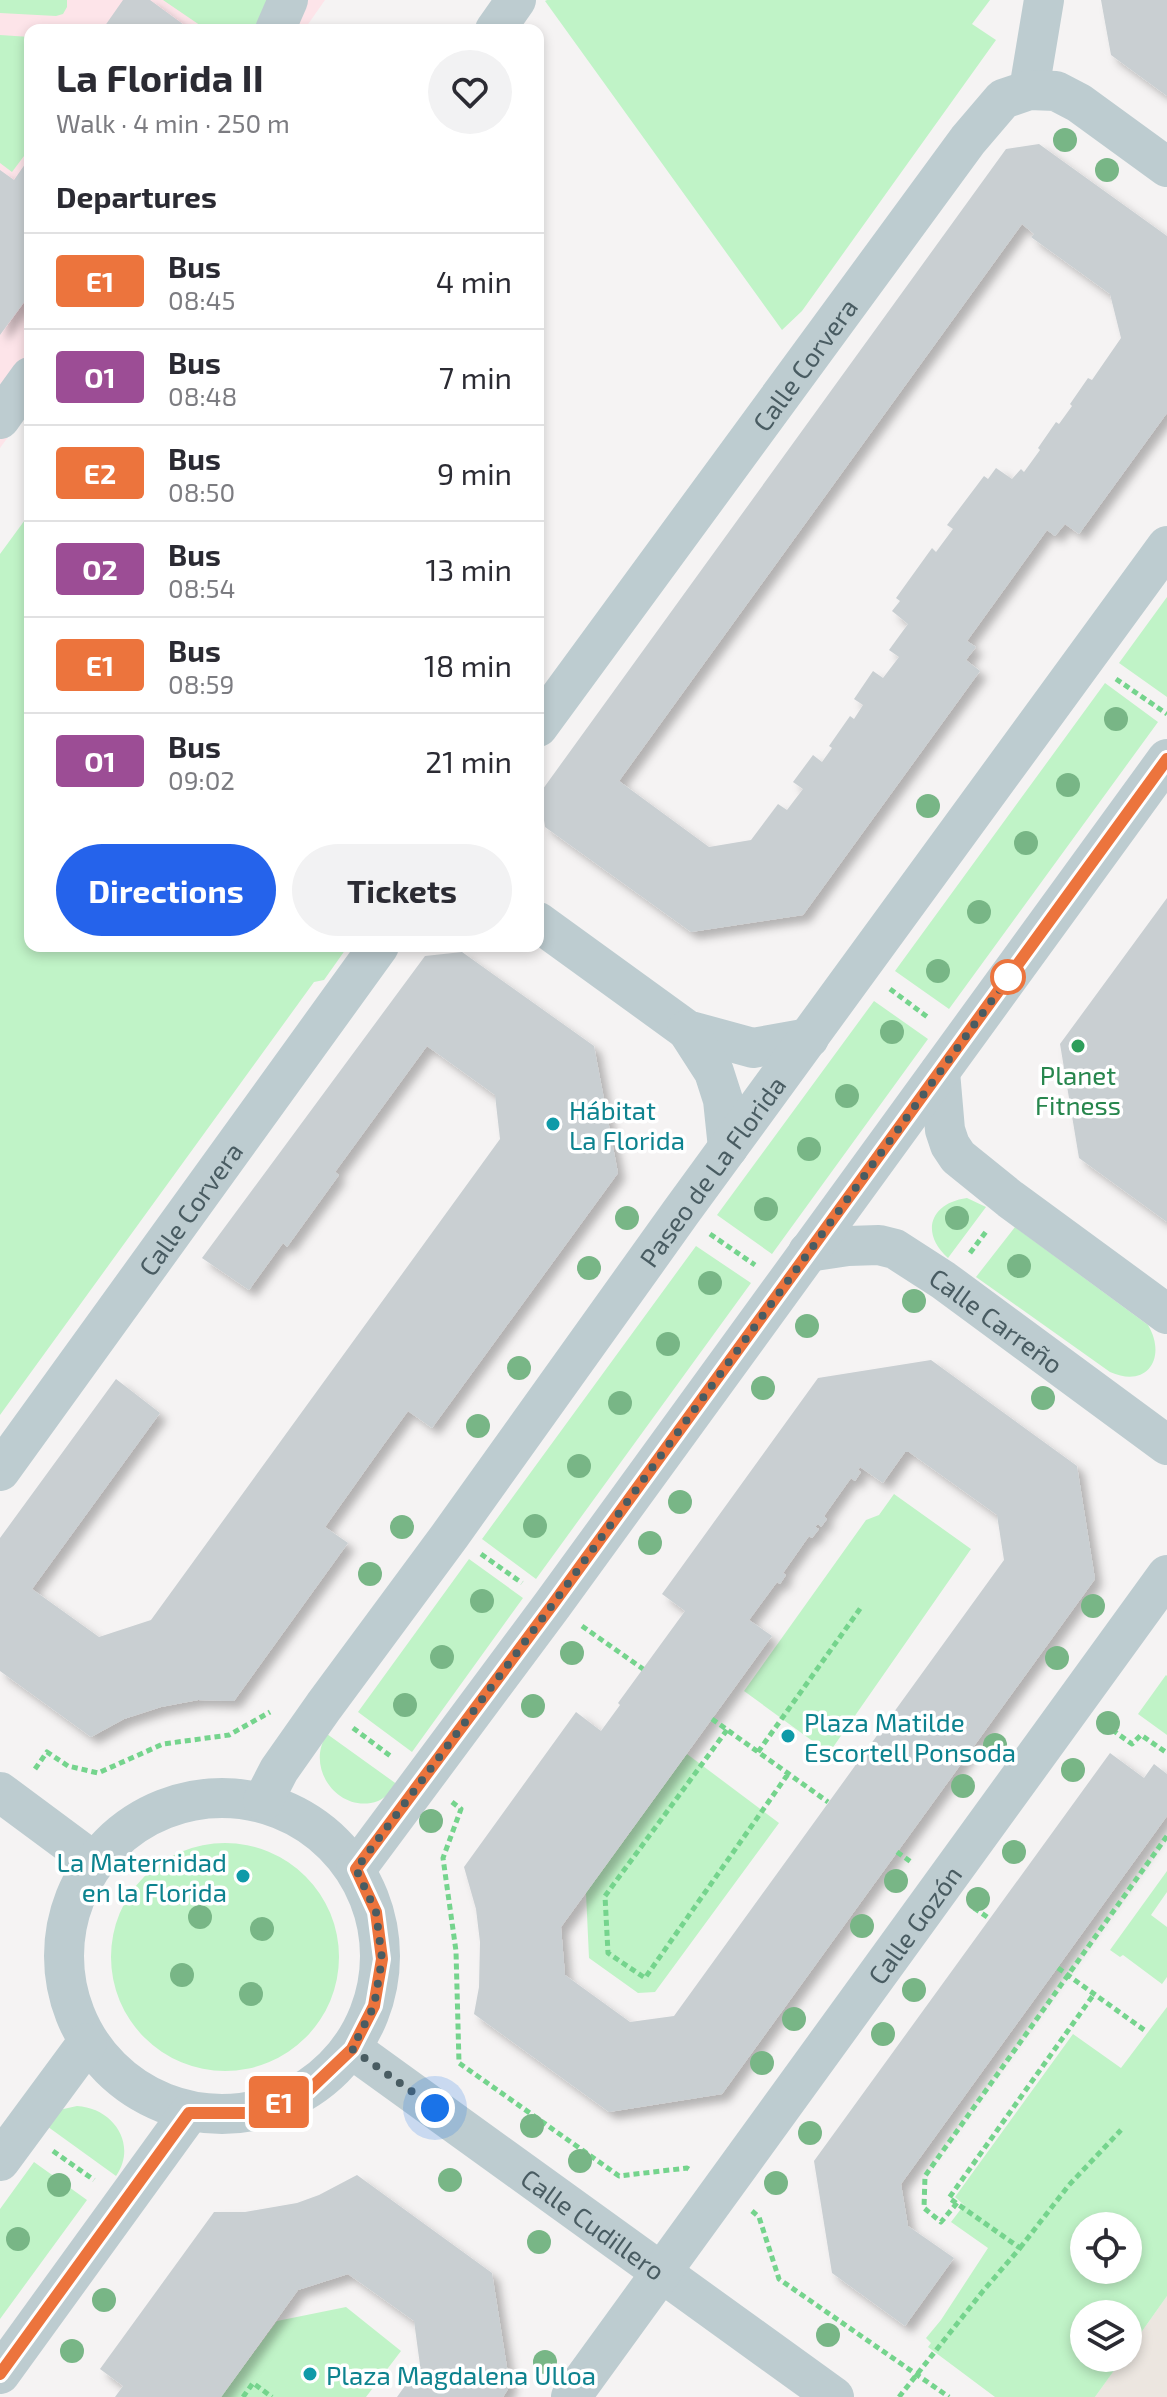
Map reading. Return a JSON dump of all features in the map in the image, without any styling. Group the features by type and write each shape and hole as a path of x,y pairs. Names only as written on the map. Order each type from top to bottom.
{"street":[{"path":"278,24 288,0"},
{"path":"499,24 516,0"},
{"path":"1044,0 1029,90 1056,91 1079,103 1167,167"},
{"name":"Calle Corvera","path":"544,719 968,140 1003,99 1029,90"},
{"path":"0,419 24,385"},
{"name":"Paseo de La Florida","path":"263,1801 279,1770 324,1706 1167,546"},
{"path":"356,1869 553,1604 1167,759"},
{"path":"544,926 687,1030 753,1048 809,1038"},
{"name":"Calle Corvera","path":"0,1471 375,952"},
{"path":"687,1030 714,1072 723,1100 728,1148"},
{"path":"951,1056 943,1117 950,1145 958,1157 1167,1314"},
{"name":"Calle Carreño","path":"808,1252 848,1246 879,1245 895,1249 948,1283 1167,1445"},
{"name":"Calle Gozón","path":"571,2397 1167,1575"},
{"path":"16,1783 93,1861"},
{"path":"200,1797 263,1801 316,1826 356,1869 376,1912 382,1959 374,2006 352,2049 308,2091 251,2113 189,2113 131,2088 87,2043 67,1999 62,1951 70,1904 93,1861 140,1819 200,1797"},
{"path":"11,2146 87,2043"},
{"name":"Calle Cudillero","path":"352,2049 834,2397"},
{"path":"0,2374 189,2113"}],"path":[{"path":"1085,658 1167,714"},
{"path":"860,968 951,1056"},
{"path":"948,1283 1010,1199"},
{"path":"681,1212 784,1286"},
{"path":"451,1534 643,1669"},
{"path":"758,1752 862,1606"},
{"path":"1074,1703 1132,1744 1141,1735 1167,1753"},
{"path":"16,1783 47,1752 68,1766 98,1773 163,1744 229,1735 269,1714 277,1704"},
{"path":"324,1706 461,1809 443,1858 456,1951 459,2063 619,2176 687,2168 722,2187 759,2217 779,2279 949,2397"},
{"path":"712,1719 828,1802"},
{"path":"727,1730 605,1896 608,1953 645,1978 788,1774"},
{"path":"957,2203 941,2222 924,2208 925,2176 1167,1836"},
{"path":"1058,1968 1147,2032"},
{"path":"1020,2248 949,2198 1094,1994"},
{"path":"899,2397 1069,2185 1121,2130"},
{"path":"11,2146 124,2202"},
{"path":"243,2397 253,2383 272,2397"}],"shaded area":[{"path":"0,0 325,0 308,24 24,24 24,415 0,448"},
{"path":"1167,2296 1167,2397 1095,2397 1113,2372 1142,2372 1142,2331"}],"green space":[{"path":"0,0 67,0 67,7 63,14 56,16 0,13"},
{"path":"163,0 271,0 261,24 198,24"},
{"path":"547,0 990,0 972,24 996,40 802,311 782,330"},
{"path":"0,35 24,37 24,156 12,172 0,163"},
{"path":"24,521 24,952 344,952 324,980 314,982 0,1415 0,554"},
{"path":"1167,597 1167,697 1119,663"},
{"path":"1105,683 1158,722 949,1009 895,971"},
{"path":"874,1001 928,1039 772,1254 717,1215"},
{"path":"967,1198 986,1207 948,1258 934,1239 933,1220 944,1206"},
{"path":"1015,1227 1148,1325 1155,1348 1154,1358 1144,1373 1123,1376 1110,1372 976,1277"},
{"path":"696,1246 751,1283 536,1579 482,1539"},
{"path":"894,1494 971,1549 829,1753 744,1691 866,1520 879,1515"},
{"path":"469,1559 523,1598 412,1752 358,1712"},
{"path":"1167,1676 1167,1735 1138,1714"},
{"path":"327,1734 398,1785 381,1800 364,1804 339,1795 323,1774 320,1761"},
{"path":"687,1754 779,1823 655,1992 638,1993 589,1958 586,1893"},
{"path":"225,1843 247,1845 269,1852 288,1862 305,1877 320,1894 330,1913 337,1935 337,1979 330,2001 320,2020 305,2037 288,2052 269,2062 247,2069 225,2071 203,2069 181,2062 162,2052 145,2037 130,2020 120,2001 113,1979 111,1957 113,1935 120,1913 130,1894 145,1877 162,1862 181,1852 203,1845"},
{"path":"1167,1871 1167,1892 1151,1915 1167,1927 1167,1977 1162,1984 1123,1955 1120,1957 1110,1950"},
{"path":"1167,2007 1167,2296 1142,2331 1142,2300 1070,2300 1070,2372 1113,2372 1095,2397 995,2397 928,2347 931,2343 926,2338 988,2248 951,2222 964,2205 955,2197 1073,2034 1121,2068"},
{"path":"77,2106 101,2113 118,2130 124,2152 116,2176 44,2124 59,2110"},
{"path":"34,2162 87,2200 0,2319 0,2209"},
{"name":"Plaza Magdalena Ulloa","path":"346,2307 401,2351 366,2397 221,2397 277,2321"}],"building":[{"path":"123,0 150,0 183,24 106,24"},
{"path":"1101,0 1167,0 1167,96 1111,55"},
{"path":"1039,144 1167,236 1167,413 1079,534 1065,524 1055,536 1047,530 967,641 976,647 966,660 980,671 803,915 691,932 545,827 544,787 1006,149","holes":["1022,224 1034,234 1031,237 1110,294 1121,338 1092,380 1088,378 1059,424 1056,422 1024,472 1021,469 1012,479 996,468 988,479 984,476 947,525 953,529 936,552 932,548 896,598 900,601 892,611 908,624 889,650 899,657 883,678 873,671 854,699 863,705 854,719 850,716 822,762 813,755 793,782 803,789 787,810 778,804 751,840 709,847 619,781"]},
{"path":"24,166 24,302 0,335 0,170 14,180"},
{"path":"1167,898 1167,1222 1079,1158 1060,1044"},
{"path":"462,952 594,1046 618,1173 432,1428 408,1411 325,1527 348,1543 234,1701 198,1700 161,1707 124,1719 91,1737 0,1671 0,1538 116,1379 160,1413 32,1589 99,1637 151,1620 500,1139 495,1095 427,1046 335,1172 339,1175 287,1247 283,1243 249,1290 202,1258 425,956"},
{"path":"931,1360 1077,1466 1095,1579 722,2094 609,2112 474,2014 479,1987 480,1942 476,1909 464,1867 576,1712 601,1731 620,1705 618,1703 685,1611 662,1594 818,1378","holes":["905,1452 997,1515 1004,1560 674,2016 630,2022 565,1975 561,1927 772,1636 749,1620 777,1582 780,1584 786,1575 783,1573 809,1536 812,1538 819,1529 815,1527 818,1524 821,1527 827,1519 824,1516 851,1478 855,1481 861,1472 858,1470 860,1467 883,1483"]},
{"path":"1110,1753 1144,1778 1154,1764 1167,1774 1167,1816 901,2184 908,2226 954,2258 905,2326 832,2273 814,2161"},
{"path":"357,2175 492,2273 510,2386 503,2397 397,2397 420,2365 414,2321 348,2274 298,2290 221,2397 115,2397 123,2386 100,2369 214,2212 245,2212 297,2203"}],"bus line":[{"name":"E1","path":"0,2374 189,2113 251,2113 308,2091 352,2049 374,2006 382,1959 376,1912 356,1869 553,1604 1167,759"}],"place":[{"name":"Planet Fitness","path":"1078,1046"},
{"name":"Hábitat La Florida","path":"553,1124"},
{"name":"Plaza Matilde Escortell Ponsoda","path":"788,1736"},
{"name":"La Maternidad en la Florida","path":"243,1876"},
{"name":"Plaza Magdalena Ulloa","path":"310,2374"}],"route":[{"path":"435,2108 352,2049 374,2006 382,1959 376,1912 356,1869 553,1604 1014,970 1008,977"}]}
